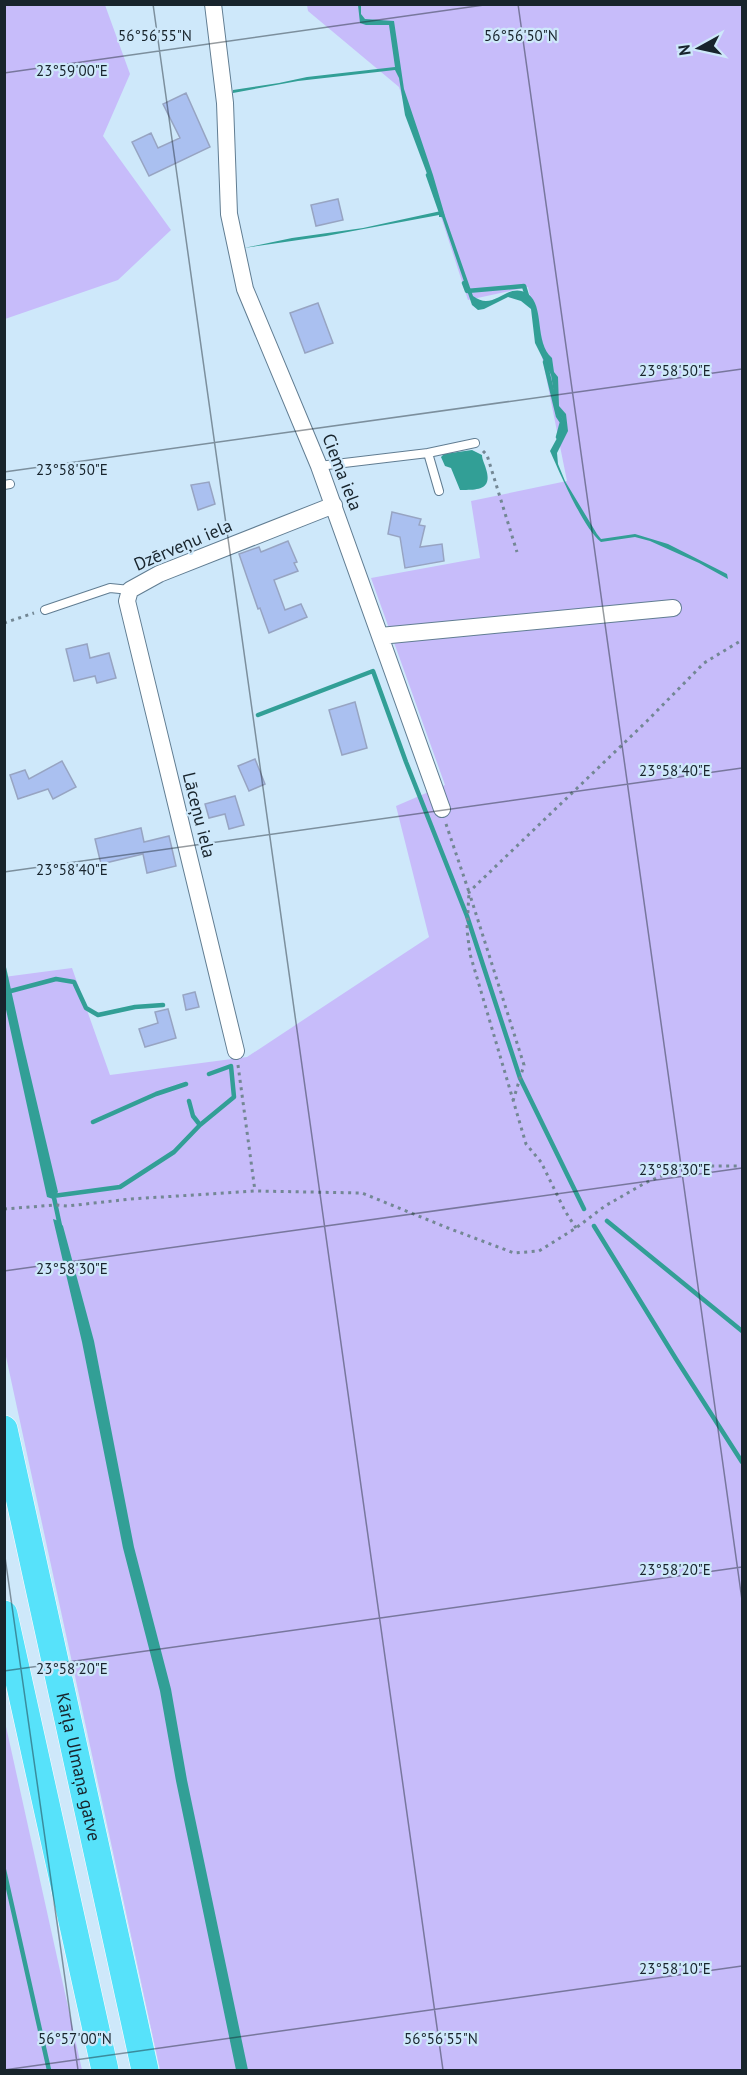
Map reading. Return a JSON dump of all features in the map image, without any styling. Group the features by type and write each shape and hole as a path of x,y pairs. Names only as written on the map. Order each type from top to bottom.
{"highway":[{"name":"Kārļa Ulmaņa gatve","path":"4,1429 145,2070"},
{"path":"4,1614 105,2070"}],"street":[{"name":"Ciema iela","path":"213,4 225,102 229,214 245,289 320,466 442,809"},
{"name":"Dzērveņu iela","path":"130,590 159,574 334,505"},
{"name":"Lāceņu iela","path":"130,590 128,601 130,617 236,1051"},
{"path":"380,636 673,608"}],"lane":[{"path":"320,466 353,460 428,453 475,443"},
{"path":"428,453 439,491"},
{"name":"Dzērveņu iela","path":"45,610 110,588 130,590"}],"path":[{"path":"475,443 487,455 517,552"},
{"path":"4,622 45,610"},
{"path":"576,1228 565,1212 541,1162 526,1143 469,947 467,930 469,892 704,663 742,640"},
{"path":"442,809 524,1065 513,1101"},
{"path":"236,1051 255,1191"},
{"path":"4,1209 255,1191 362,1193 514,1252 539,1251 576,1228 605,1206 671,1172 700,1166 742,1166"}],"shaded area":[{"path":"5,4 105,5 130,74 103,136 171,230 118,280 5,319"},
{"path":"307,5 742,5 742,2070 160,2070 5,1352 4,977 72,968 110,1075 247,1057 429,937 396,806 445,785 371,578 480,558 471,501 567,481 528,287 468,300 399,87 308,11"},
{"path":"358,5 361,5 361,14 365,19 394,21 404,89 473,296 488,301 507,293 521,291 533,300 543,343 552,358 554,372 558,377 559,406 566,414 568,431 557,453 558,464 565,481 597,534 601,539 635,534 668,544 727,574 728,579 650,541 635,537 601,542 594,535 572,499 550,451 562,429 563,420 557,412 551,375 535,343 531,309 521,301 508,297 484,309 478,310 472,305 442,217 439,215 326,236 244,248 292,238 363,228 441,211 405,115 399,78 395,70 298,81 233,93 233,90 307,77 395,67 389,25 360,23"},
{"path":"472,450 482,455 488,476 487,482 482,488 460,490 451,468 445,466 441,457 444,454"},
{"path":"4,958 58,1192 53,1199 47,1197 5,1005"},
{"path":"53,1219 59,1221 63,1226 94,1341 134,1547 171,1689 187,1780 248,2070 236,2070 176,1781 160,1691 123,1548 82,1342"},
{"path":"5,1722 82,2070 5,2070"}],"building":[{"path":"186,93 210,147 149,176 132,142 151,133 158,148 180,138 163,104"},
{"path":"338,199 343,220 316,226 311,205"},
{"path":"318,303 333,343 305,353 290,313"},
{"path":"209,482 215,504 198,510 191,485"},
{"path":"392,512 421,519 419,525 425,526 420,547 442,544 444,561 405,568 400,537 388,534"},
{"path":"288,541 297,562 294,563 298,571 274,580 285,610 301,604 307,617 269,633 239,554 259,547 261,552"},
{"path":"87,644 90,658 109,653 116,678 97,683 95,676 74,681 66,649"},
{"path":"355,702 367,748 342,755 329,710"},
{"path":"255,759 265,784 249,791 238,766"},
{"path":"62,761 76,787 53,799 48,789 18,799 10,775 25,770 29,779"},
{"path":"235,796 244,825 229,829 225,814 209,818 205,804"},
{"path":"141,828 144,842 169,836 176,866 147,873 143,854 101,864 95,839"},
{"path":"195,992 199,1007 186,1010 183,995"},
{"path":"168,1009 176,1038 145,1047 139,1029 158,1023 155,1012"}],"waterway":[{"path":"428,175 442,215"},
{"path":"464,283 467,291 524,286 527,296"},
{"path":"545,362 558,416 562,422 558,437"},
{"path":"258,715 373,671 467,916 520,1078 584,1209"},
{"path":"7,992 56,979 74,982 86,1008 98,1015 135,1007 163,1005"},
{"path":"53,1196 120,1187 174,1152 200,1125 234,1097 231,1066 209,1074"},
{"path":"93,1122 156,1094 186,1084"},
{"path":"189,1101 193,1116 200,1125"},
{"path":"53,1193 60,1226"},
{"path":"607,1221 742,1331"},
{"path":"594,1226 742,1462"},
{"path":"4,1870 49,2070"}]}
